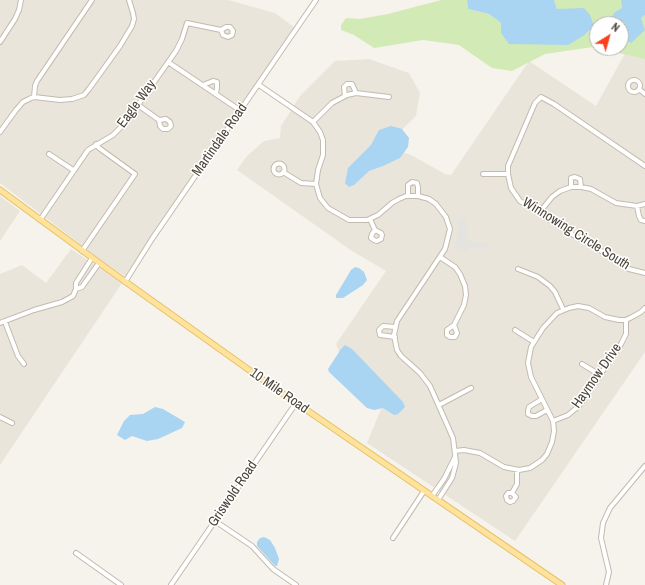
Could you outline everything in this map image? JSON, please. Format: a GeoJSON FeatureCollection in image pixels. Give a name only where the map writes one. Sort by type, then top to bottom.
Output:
{"type":"FeatureCollection","features":[{"type":"Feature","properties":{"kind":"main road","name":"10 Mile Road"},"geometry":{"type":"LineString","coordinates":[[0,190],[125,282],[296,403],[562,585]]}},
{"type":"Feature","properties":{"kind":"street"},"geometry":{"type":"LineString","coordinates":[[0,42],[15,19],[21,0]]}},
{"type":"Feature","properties":{"kind":"street"},"geometry":{"type":"LineString","coordinates":[[34,97],[35,86],[40,76],[92,0]]}},
{"type":"Feature","properties":{"kind":"street"},"geometry":{"type":"LineString","coordinates":[[0,132],[23,102],[34,97],[60,100],[72,99],[84,95],[120,46],[132,26],[134,19],[129,0]]}},
{"type":"Feature","properties":{"kind":"street","name":"Martindale Road"},"geometry":{"type":"LineString","coordinates":[[125,282],[152,239],[316,0]]}},
{"type":"Feature","properties":{"kind":"street","name":"Eagle Way"},"geometry":{"type":"LineString","coordinates":[[40,220],[88,150],[119,130],[138,105],[182,39],[187,23],[221,30]]}},
{"type":"Feature","properties":{"kind":"street"},"geometry":{"type":"LineString","coordinates":[[168,62],[241,111]]}},
{"type":"Feature","properties":{"kind":"street"},"geometry":{"type":"LineString","coordinates":[[203,85],[213,81],[217,82],[216,94]]}},
{"type":"Feature","properties":{"kind":"street"},"geometry":{"type":"LineString","coordinates":[[345,96],[344,87],[348,84],[352,84],[356,93]]}},
{"type":"Feature","properties":{"kind":"street"},"geometry":{"type":"LineString","coordinates":[[259,85],[313,122],[320,132],[324,147],[316,184],[320,198],[328,208],[349,220],[354,221],[370,219],[382,212],[392,203],[408,196],[418,196],[429,199],[436,204],[443,212],[448,222],[449,235],[445,249],[401,315],[395,327],[397,350],[400,356],[425,380],[439,406],[454,442],[455,467],[452,478],[438,500]]}},
{"type":"Feature","properties":{"kind":"street"},"geometry":{"type":"LineString","coordinates":[[639,89],[645,94]]}},
{"type":"Feature","properties":{"kind":"street"},"geometry":{"type":"LineString","coordinates":[[313,122],[332,103],[345,96],[356,93],[388,97]]}},
{"type":"Feature","properties":{"kind":"street","name":"Winnowing Circle South"},"geometry":{"type":"LineString","coordinates":[[645,166],[554,104],[541,97],[535,103],[508,166],[510,184],[520,200],[629,269],[645,273]]}},
{"type":"Feature","properties":{"kind":"street"},"geometry":{"type":"LineString","coordinates":[[138,105],[159,120]]}},
{"type":"Feature","properties":{"kind":"street"},"geometry":{"type":"LineString","coordinates":[[82,251],[135,174],[99,148],[96,144]]}},
{"type":"Feature","properties":{"kind":"street"},"geometry":{"type":"LineString","coordinates":[[49,154],[74,170]]}},
{"type":"Feature","properties":{"kind":"street"},"geometry":{"type":"LineString","coordinates":[[283,172],[301,183],[316,184]]}},
{"type":"Feature","properties":{"kind":"street"},"geometry":{"type":"LineString","coordinates":[[483,174],[508,174]]}},
{"type":"Feature","properties":{"kind":"street"},"geometry":{"type":"LineString","coordinates":[[571,187],[571,178],[575,176],[580,179],[581,187]]}},
{"type":"Feature","properties":{"kind":"street"},"geometry":{"type":"LineString","coordinates":[[408,196],[408,185],[412,182],[417,183],[418,196]]}},
{"type":"Feature","properties":{"kind":"street"},"geometry":{"type":"LineString","coordinates":[[539,213],[552,197],[560,191],[571,187],[591,189],[616,203],[637,206],[645,204]]}},
{"type":"Feature","properties":{"kind":"street"},"geometry":{"type":"LineString","coordinates":[[637,206],[641,220],[645,221]]}},
{"type":"Feature","properties":{"kind":"street"},"geometry":{"type":"LineString","coordinates":[[370,219],[375,230]]}},
{"type":"Feature","properties":{"kind":"street"},"geometry":{"type":"LineString","coordinates":[[440,257],[455,267],[465,286],[466,295],[464,306],[454,324]]}},
{"type":"Feature","properties":{"kind":"street"},"geometry":{"type":"LineString","coordinates":[[24,364],[18,356],[2,322],[33,308],[73,296],[76,289],[76,283],[92,258]]}},
{"type":"Feature","properties":{"kind":"street"},"geometry":{"type":"LineString","coordinates":[[76,289],[82,287],[99,263]]}},
{"type":"Feature","properties":{"kind":"street"},"geometry":{"type":"LineString","coordinates":[[518,269],[538,277],[550,286],[563,309]]}},
{"type":"Feature","properties":{"kind":"street"},"geometry":{"type":"LineString","coordinates":[[455,451],[464,450],[480,452],[504,467],[517,470],[530,468],[542,460],[547,454],[552,442],[554,431],[553,421],[531,377],[528,363],[531,347],[534,342],[550,319],[563,309],[578,306],[589,308],[605,317],[626,320],[637,315],[645,308]]}},
{"type":"Feature","properties":{"kind":"street","name":"Haymow Drive"},"geometry":{"type":"LineString","coordinates":[[553,421],[568,415],[579,406],[621,344],[626,334],[626,320]]}},
{"type":"Feature","properties":{"kind":"street"},"geometry":{"type":"LineString","coordinates":[[395,327],[383,326],[379,330],[380,335],[395,337]]}},
{"type":"Feature","properties":{"kind":"street"},"geometry":{"type":"LineString","coordinates":[[515,330],[534,342]]}},
{"type":"Feature","properties":{"kind":"street"},"geometry":{"type":"LineString","coordinates":[[582,364],[600,376]]}},
{"type":"Feature","properties":{"kind":"street"},"geometry":{"type":"LineString","coordinates":[[439,406],[471,388]]}},
{"type":"Feature","properties":{"kind":"street"},"geometry":{"type":"LineString","coordinates":[[542,399],[529,407],[528,414],[536,416],[547,410]]}},
{"type":"Feature","properties":{"kind":"street","name":"Griswold Road"},"geometry":{"type":"LineString","coordinates":[[171,585],[296,403]]}},
{"type":"Feature","properties":{"kind":"street"},"geometry":{"type":"LineString","coordinates":[[0,417],[12,423]]}},
{"type":"Feature","properties":{"kind":"street"},"geometry":{"type":"LineString","coordinates":[[432,496],[447,473],[455,456]]}},
{"type":"Feature","properties":{"kind":"street"},"geometry":{"type":"LineString","coordinates":[[606,585],[609,572],[601,538],[603,523],[610,508],[645,466]]}},
{"type":"Feature","properties":{"kind":"street"},"geometry":{"type":"LineString","coordinates":[[512,493],[517,484],[517,470]]}},
{"type":"Feature","properties":{"kind":"street"},"geometry":{"type":"LineString","coordinates":[[393,538],[424,491]]}},
{"type":"Feature","properties":{"kind":"street"},"geometry":{"type":"LineString","coordinates":[[215,521],[252,546],[273,569],[296,585]]}},
{"type":"Feature","properties":{"kind":"street"},"geometry":{"type":"LineString","coordinates":[[76,553],[120,585]]}},
{"type":"Feature","properties":{"kind":"shaded area"},"geometry":{"type":"Polygon","coordinates":[[[0,0],[228,0],[275,13],[294,27],[125,276],[105,263],[0,183],[0,0]]]}},
{"type":"Feature","properties":{"kind":"shaded area"},"geometry":{"type":"Polygon","coordinates":[[[645,44],[645,352],[515,541],[367,443],[386,397],[339,352],[336,344],[386,271],[352,251],[237,170],[247,156],[264,141],[280,138],[281,126],[300,96],[335,61],[369,59],[409,73],[420,93],[416,116],[385,146],[411,155],[445,174],[451,175],[529,61],[596,106],[624,56],[629,56],[629,48],[645,44]]]}},
{"type":"Feature","properties":{"kind":"shaded area"},"geometry":{"type":"Polygon","coordinates":[[[0,196],[20,211],[0,241],[0,196]]]}},
{"type":"Feature","properties":{"kind":"shaded area"},"geometry":{"type":"Polygon","coordinates":[[[465,216],[468,230],[467,241],[488,243],[489,249],[468,248],[467,251],[455,248],[458,230],[456,219],[465,216]]]}},
{"type":"Feature","properties":{"kind":"shaded area"},"geometry":{"type":"Polygon","coordinates":[[[71,249],[122,283],[0,465],[0,274],[22,265],[46,283],[71,249]]]}},
{"type":"Feature","properties":{"kind":"green space"},"geometry":{"type":"Polygon","coordinates":[[[441,0],[467,0],[468,9],[489,14],[501,23],[501,33],[557,9],[554,0],[621,0],[622,8],[615,16],[589,16],[589,48],[545,54],[512,71],[492,68],[459,45],[423,40],[374,48],[354,35],[341,30],[341,25],[346,18],[360,19],[388,14],[441,0]]]}},
{"type":"Feature","properties":{"kind":"green space"},"geometry":{"type":"Polygon","coordinates":[[[645,15],[645,59],[629,55],[629,42],[631,43],[641,18],[645,15]]]}},
{"type":"Feature","properties":{"kind":"water"},"geometry":{"type":"Polygon","coordinates":[[[467,0],[554,0],[557,9],[584,8],[590,16],[589,16],[589,31],[568,45],[509,44],[501,33],[501,23],[489,14],[468,9],[467,0]]]}},
{"type":"Feature","properties":{"kind":"water"},"geometry":{"type":"Polygon","coordinates":[[[621,0],[645,0],[645,15],[641,18],[645,30],[631,43],[629,42],[629,16],[613,16],[614,13],[622,8],[621,0]]]}},
{"type":"Feature","properties":{"kind":"water"},"geometry":{"type":"Polygon","coordinates":[[[391,126],[402,129],[409,138],[408,147],[400,158],[369,171],[354,185],[349,187],[345,183],[348,168],[371,145],[379,130],[391,126]]]}},
{"type":"Feature","properties":{"kind":"water"},"geometry":{"type":"Polygon","coordinates":[[[355,267],[364,272],[367,280],[363,285],[343,298],[336,298],[336,295],[351,270],[355,267]]]}},
{"type":"Feature","properties":{"kind":"water"},"geometry":{"type":"Polygon","coordinates":[[[345,345],[352,349],[403,402],[405,407],[398,414],[394,415],[383,408],[374,410],[367,408],[329,372],[328,369],[345,345]]]}},
{"type":"Feature","properties":{"kind":"water"},"geometry":{"type":"Polygon","coordinates":[[[155,407],[163,409],[185,422],[182,428],[158,439],[147,441],[132,436],[125,440],[117,435],[124,421],[130,415],[143,414],[155,407]]]}},
{"type":"Feature","properties":{"kind":"water"},"geometry":{"type":"Polygon","coordinates":[[[264,537],[270,540],[275,548],[279,559],[277,566],[275,566],[257,546],[257,542],[260,538],[264,537]]]}}]}
